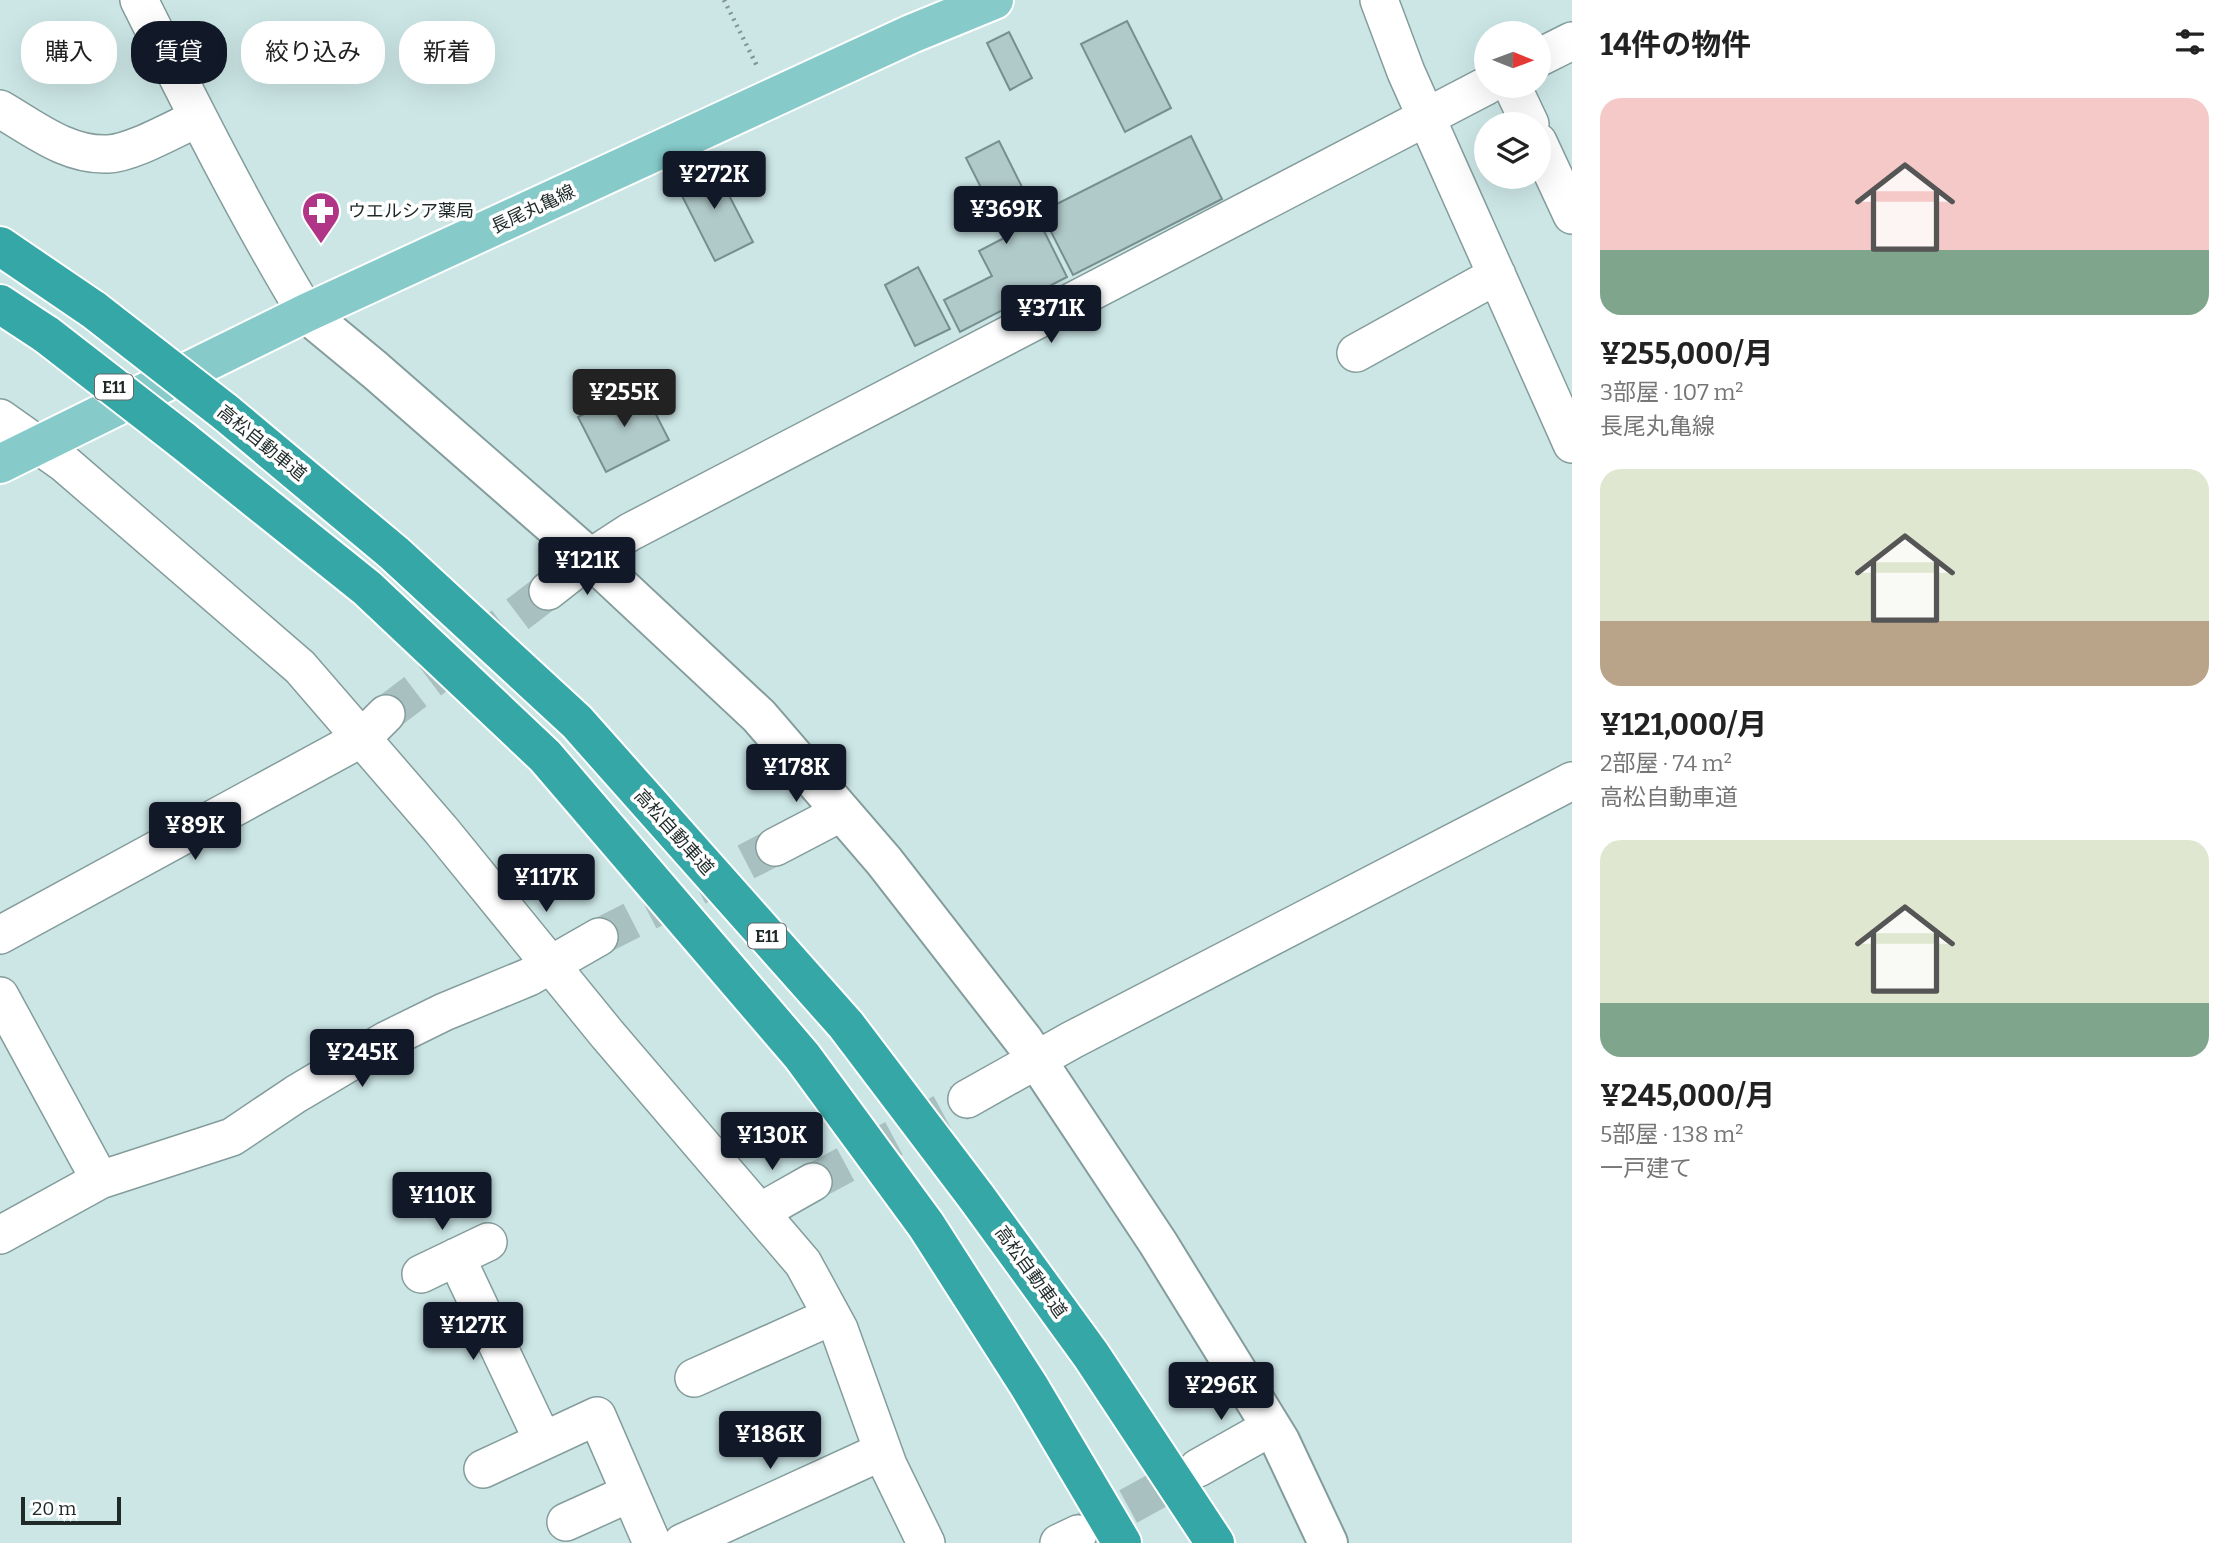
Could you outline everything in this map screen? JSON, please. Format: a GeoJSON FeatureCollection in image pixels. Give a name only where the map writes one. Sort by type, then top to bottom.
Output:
{"type":"FeatureCollection","features":[{"type":"Feature","properties":{"kind":"highway","name":"高松自動車道"},"geometry":{"type":"LineString","coordinates":[[0,246],[94,310],[225,412],[394,553],[577,722],[846,1025],[978,1198],[1091,1355],[1215,1543]]}},
{"type":"Feature","properties":{"kind":"highway","name":"E11"},"geometry":{"type":"LineString","coordinates":[[0,304],[47,335],[368,588],[545,756],[802,1056],[926,1225],[1029,1386],[1122,1543]]}},
{"type":"Feature","properties":{"kind":"main road","name":"長尾丸亀線"},"geometry":{"type":"LineString","coordinates":[[0,464],[306,313],[911,34],[994,0]]}},
{"type":"Feature","properties":{"kind":"street"},"geometry":{"type":"LineString","coordinates":[[139,0],[198,118],[306,313],[590,558],[759,716],[884,861],[1037,1059],[1158,1243],[1271,1427],[1328,1543]]}},
{"type":"Feature","properties":{"kind":"street"},"geometry":{"type":"LineString","coordinates":[[1379,0],[1406,72],[1572,444]]}},
{"type":"Feature","properties":{"kind":"street"},"geometry":{"type":"LineString","coordinates":[[1551,52],[1572,41]]}},
{"type":"Feature","properties":{"kind":"street"},"geometry":{"type":"LineString","coordinates":[[548,591],[590,558],[642,525],[1474,92]]}},
{"type":"Feature","properties":{"kind":"street"},"geometry":{"type":"LineString","coordinates":[[0,108],[57,143],[82,152],[110,155],[141,145],[198,118]]}},
{"type":"Feature","properties":{"kind":"street"},"geometry":{"type":"LineString","coordinates":[[1551,170],[1572,215]]}},
{"type":"Feature","properties":{"kind":"street"},"geometry":{"type":"LineString","coordinates":[[1356,354],[1497,275]]}},
{"type":"Feature","properties":{"kind":"street"},"geometry":{"type":"LineString","coordinates":[[0,418],[65,464],[300,667],[374,726],[441,830],[551,965],[803,1263],[839,1329],[883,1451],[926,1543]]}},
{"type":"Feature","properties":{"kind":"street"},"geometry":{"type":"LineString","coordinates":[[0,935],[374,726]]}},
{"type":"Feature","properties":{"kind":"street"},"geometry":{"type":"LineString","coordinates":[[967,1099],[1037,1059],[1572,781]]}},
{"type":"Feature","properties":{"kind":"street"},"geometry":{"type":"LineString","coordinates":[[775,847],[842,812]]}},
{"type":"Feature","properties":{"kind":"street"},"geometry":{"type":"LineString","coordinates":[[0,1235],[100,1180],[232,1137],[296,1094],[387,1040],[444,1012],[529,977],[599,937]]}},
{"type":"Feature","properties":{"kind":"street"},"geometry":{"type":"LineString","coordinates":[[0,996],[100,1180]]}},
{"type":"Feature","properties":{"kind":"street"},"geometry":{"type":"LineString","coordinates":[[760,1212],[813,1182]]}},
{"type":"Feature","properties":{"kind":"street"},"geometry":{"type":"LineString","coordinates":[[421,1274],[472,1250],[543,1441]]}},
{"type":"Feature","properties":{"kind":"street"},"geometry":{"type":"LineString","coordinates":[[694,1378],[832,1317]]}},
{"type":"Feature","properties":{"kind":"street"},"geometry":{"type":"LineString","coordinates":[[484,1469],[597,1416],[652,1543]]}},
{"type":"Feature","properties":{"kind":"street"},"geometry":{"type":"LineString","coordinates":[[1198,1468],[1271,1427]]}},
{"type":"Feature","properties":{"kind":"street"},"geometry":{"type":"LineString","coordinates":[[682,1543],[883,1451]]}},
{"type":"Feature","properties":{"kind":"street"},"geometry":{"type":"LineString","coordinates":[[566,1522],[630,1493]]}},
{"type":"Feature","properties":{"kind":"path"},"geometry":{"type":"LineString","coordinates":[[724,0],[774,98]]}},
{"type":"Feature","properties":{"kind":"building"},"geometry":{"type":"Polygon","coordinates":[[[1127,21],[1171,108],[1125,132],[1081,44],[1127,21]]]}},
{"type":"Feature","properties":{"kind":"building"},"geometry":{"type":"Polygon","coordinates":[[[1009,32],[1032,78],[1010,90],[987,43],[1009,32]]]}},
{"type":"Feature","properties":{"kind":"building"},"geometry":{"type":"Polygon","coordinates":[[[1191,136],[1222,199],[1073,275],[1041,212],[1191,136]]]}},
{"type":"Feature","properties":{"kind":"building"},"geometry":{"type":"Polygon","coordinates":[[[999,141],[1067,277],[960,332],[944,300],[992,276],[979,251],[1006,237],[966,158],[999,141]]]}},
{"type":"Feature","properties":{"kind":"building"},"geometry":{"type":"Polygon","coordinates":[[[712,162],[753,242],[715,261],[674,180],[712,162]]]}},
{"type":"Feature","properties":{"kind":"building"},"geometry":{"type":"Polygon","coordinates":[[[918,267],[950,329],[915,346],[885,285],[918,267]]]}},
{"type":"Feature","properties":{"kind":"building"},"geometry":{"type":"Polygon","coordinates":[[[641,385],[669,440],[606,472],[578,417],[641,385]]]}},
{"type":"Feature","properties":{"kind":"tunnel"},"geometry":{"type":"LineString","coordinates":[[386,714],[548,591]]}},
{"type":"Feature","properties":{"kind":"tunnel"},"geometry":{"type":"LineString","coordinates":[[599,937],[775,847]]}},
{"type":"Feature","properties":{"kind":"tunnel"},"geometry":{"type":"LineString","coordinates":[[813,1182],[967,1099]]}},
{"type":"Feature","properties":{"kind":"tunnel"},"geometry":{"type":"LineString","coordinates":[[1080,1533],[1198,1468]]}},
{"type":"Feature","properties":{"kind":"place","name":"ウエルシア薬局"},"geometry":{"type":"Point","coordinates":[321,245]}}]}
